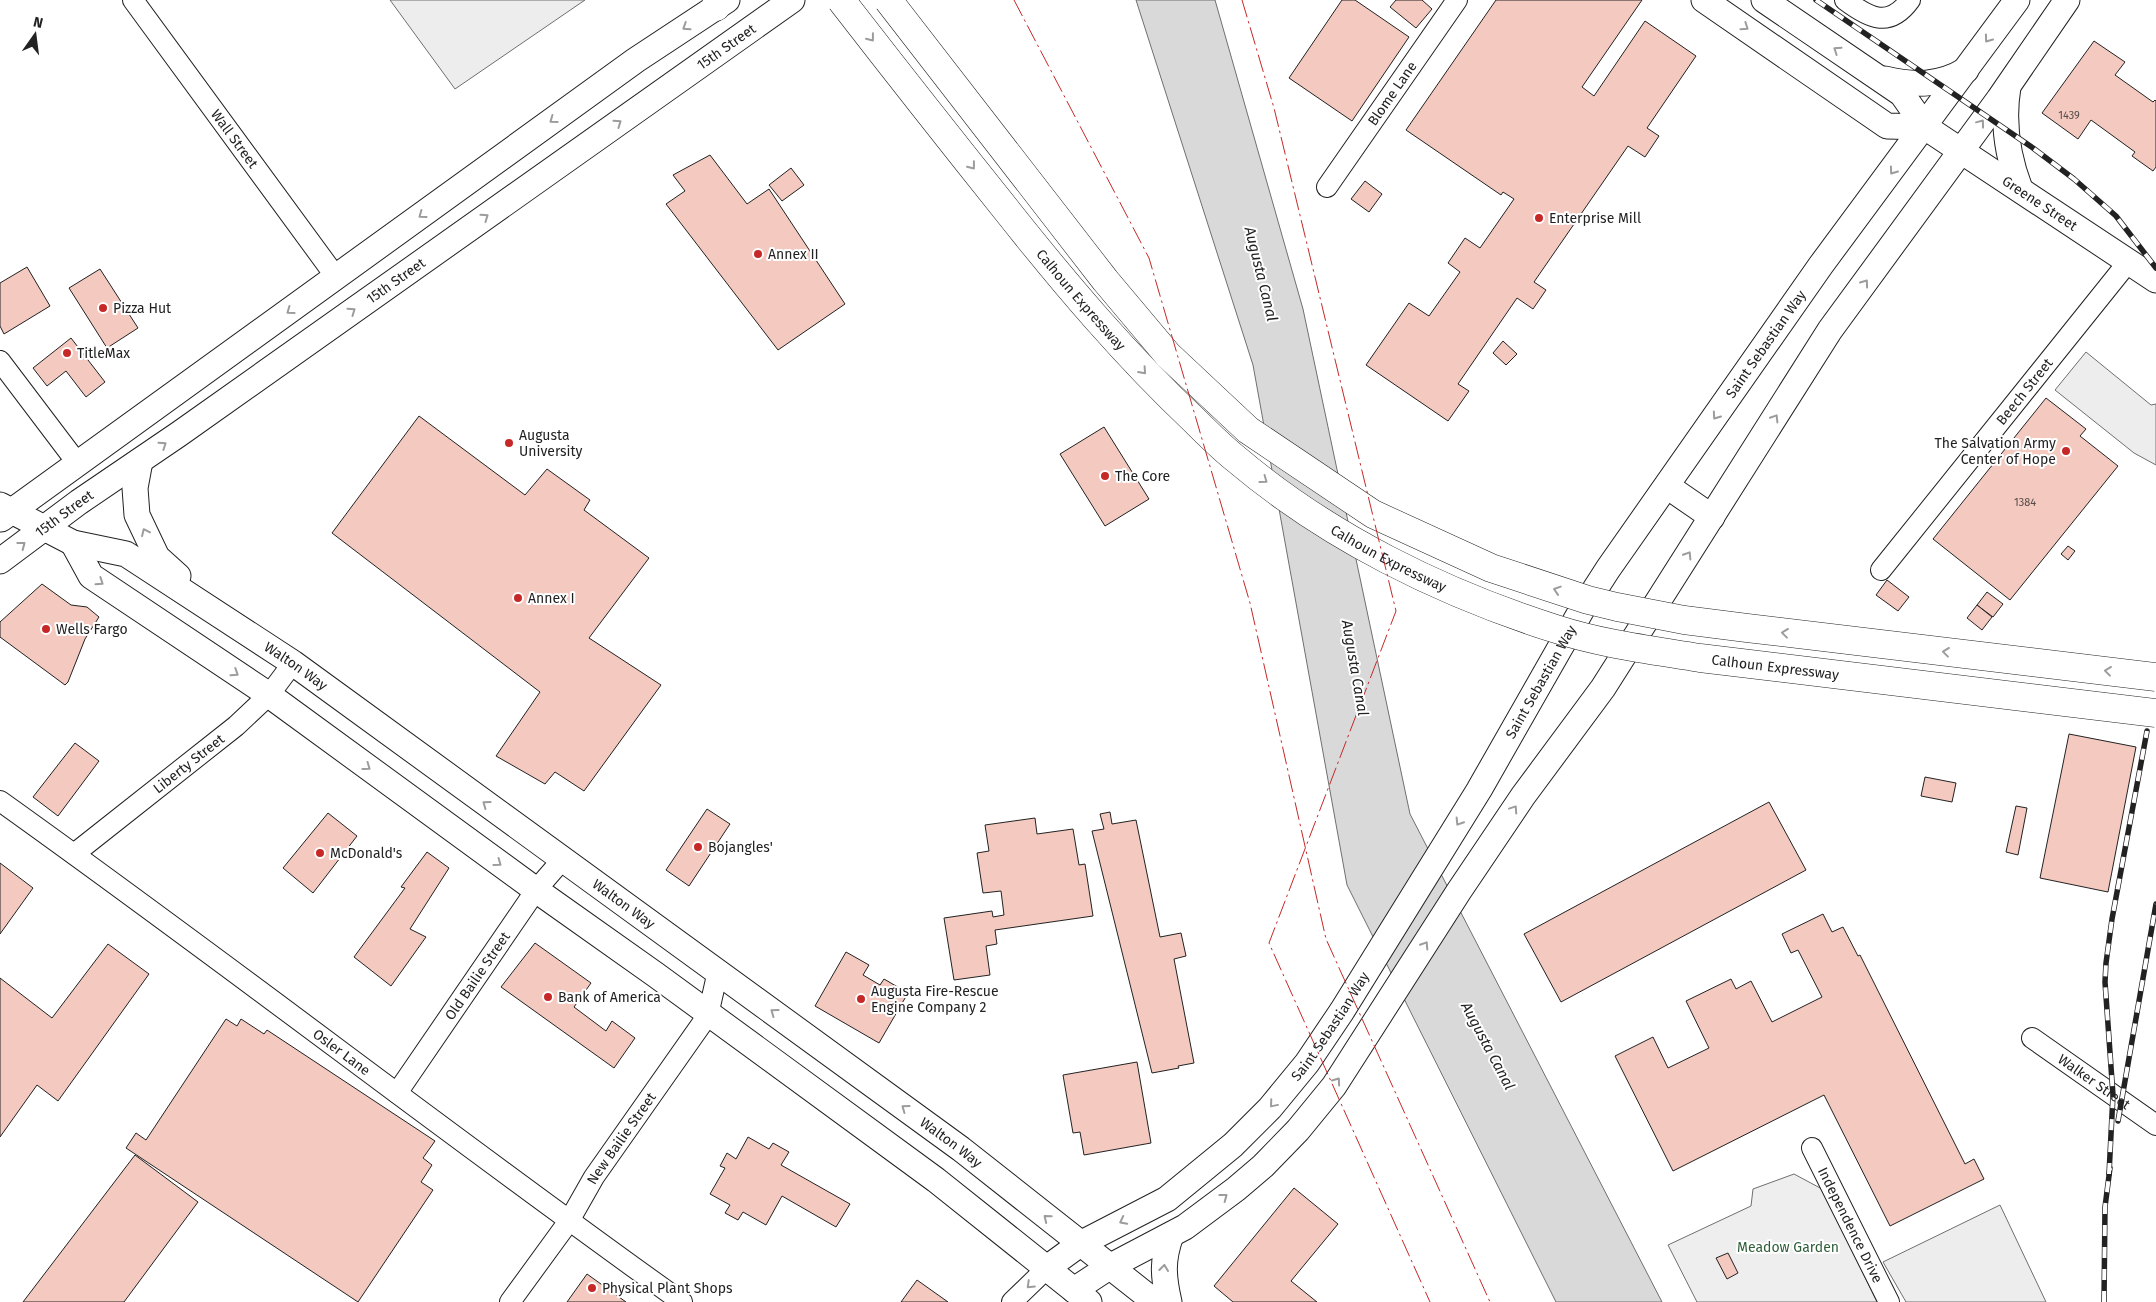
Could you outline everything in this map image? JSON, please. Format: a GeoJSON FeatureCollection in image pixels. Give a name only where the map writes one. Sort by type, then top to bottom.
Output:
{"type":"FeatureCollection","features":[{"type":"Feature","properties":{"kind":"highway","name":"Calhoun Expressway"},"geometry":{"type":"LineString","coordinates":[[841,0],[1069,288],[1150,379],[1236,459],[1311,515],[1362,546],[1419,575],[1469,597],[1558,630],[1637,648],[1700,658],[2156,713]]}},
{"type":"Feature","properties":{"kind":"highway"},"geometry":{"type":"LineString","coordinates":[[888,0],[1105,280],[1168,355],[1248,430],[1373,514],[1492,568],[1572,595],[1618,607],[1684,620],[2156,677]]}},
{"type":"Feature","properties":{"kind":"main road","name":"15th Street"},"geometry":{"type":"LineString","coordinates":[[0,560],[792,0]]}},
{"type":"Feature","properties":{"kind":"main road"},"geometry":{"type":"LineString","coordinates":[[1704,0],[1887,126],[1925,127]]}},
{"type":"Feature","properties":{"kind":"main road","name":"Greene Street"},"geometry":{"type":"LineString","coordinates":[[1764,0],[1902,94],[1925,127],[2156,280]]}},
{"type":"Feature","properties":{"kind":"main road","name":"Saint Sebastian Way"},"geometry":{"type":"LineString","coordinates":[[1047,1268],[1080,1244],[1166,1199],[1245,1132],[1270,1108],[1307,1062],[1342,1011],[1479,790],[1581,611],[1608,570],[1821,265],[1925,127],[2017,0]]}},
{"type":"Feature","properties":{"kind":"main road"},"geometry":{"type":"LineString","coordinates":[[73,543],[91,576],[269,696],[936,1180],[1047,1268],[1075,1298],[1110,1267],[1178,1231],[1263,1166],[1298,1130],[1334,1086],[1480,859],[1523,796],[1603,688],[1830,330],[2009,84],[2066,0]]}},
{"type":"Feature","properties":{"kind":"main road"},"geometry":{"type":"LineString","coordinates":[[4,512],[78,464],[636,60],[720,2]]}},
{"type":"Feature","properties":{"kind":"main road"},"geometry":{"type":"LineString","coordinates":[[1872,73],[1881,78],[1919,85],[1952,78],[1966,70]]}},
{"type":"Feature","properties":{"kind":"main road"},"geometry":{"type":"LineString","coordinates":[[2009,84],[2005,114],[2006,145],[2020,189]]}},
{"type":"Feature","properties":{"kind":"main road"},"geometry":{"type":"LineString","coordinates":[[140,460],[135,488],[136,515],[157,557],[224,618]]}},
{"type":"Feature","properties":{"kind":"main road"},"geometry":{"type":"LineString","coordinates":[[1667,486],[1712,517]]}},
{"type":"Feature","properties":{"kind":"main road","name":"Walton Way"},"geometry":{"type":"LineString","coordinates":[[4,512],[44,528],[73,543],[126,554],[293,663],[961,1149],[1155,1302]]}},
{"type":"Feature","properties":{"kind":"main road"},"geometry":{"type":"LineString","coordinates":[[801,1081],[825,1049]]}},
{"type":"Feature","properties":{"kind":"main road"},"geometry":{"type":"LineString","coordinates":[[1169,1302],[1163,1277],[1167,1247],[1178,1231]]}},
{"type":"Feature","properties":{"kind":"street","name":"Wall Street"},"geometry":{"type":"LineString","coordinates":[[133,0],[336,277]]}},
{"type":"Feature","properties":{"kind":"street","name":"Blome Lane"},"geometry":{"type":"LineString","coordinates":[[1327,186],[1458,0]]}},
{"type":"Feature","properties":{"kind":"street"},"geometry":{"type":"LineString","coordinates":[[1845,0],[1872,17],[1885,19],[1897,14],[1910,0]]}},
{"type":"Feature","properties":{"kind":"street","name":"Beech Street"},"geometry":{"type":"LineString","coordinates":[[1881,570],[2129,261]]}},
{"type":"Feature","properties":{"kind":"street"},"geometry":{"type":"LineString","coordinates":[[0,361],[78,464]]}},
{"type":"Feature","properties":{"kind":"street","name":"Liberty Street"},"geometry":{"type":"LineString","coordinates":[[74,854],[236,726],[269,696],[293,663]]}},
{"type":"Feature","properties":{"kind":"street","name":"Osler Lane"},"geometry":{"type":"LineString","coordinates":[[0,801],[569,1221],[682,1302]]}},
{"type":"Feature","properties":{"kind":"street","name":"Old Bailie Street"},"geometry":{"type":"LineString","coordinates":[[397,1093],[536,890],[562,860]]}},
{"type":"Feature","properties":{"kind":"street","name":"New Bailie Street"},"geometry":{"type":"LineString","coordinates":[[510,1302],[569,1221],[594,1177],[708,1015],[718,971]]}},
{"type":"Feature","properties":{"kind":"street","name":"Walker Street"},"geometry":{"type":"LineString","coordinates":[[2032,1038],[2156,1125]]}},
{"type":"Feature","properties":{"kind":"street","name":"Independence Drive"},"geometry":{"type":"LineString","coordinates":[[1812,1148],[1890,1302]]}},
{"type":"Feature","properties":{"kind":"street","name":"Saint Sebastian Way"},"geometry":{"type":"LineString","coordinates":[[1012,1302],[1047,1268]]}},
{"type":"Feature","properties":{"kind":"green space","name":"Meadow Garden"},"geometry":{"type":"Polygon","coordinates":[[[1794,1174],[1822,1189],[1877,1302],[1697,1302],[1668,1245],[1751,1206],[1753,1189],[1794,1174]]]}},
{"type":"Feature","properties":{"kind":"shaded area"},"geometry":{"type":"Polygon","coordinates":[[[390,0],[585,0],[455,89],[390,0]]]}},
{"type":"Feature","properties":{"kind":"shaded area"},"geometry":{"type":"Polygon","coordinates":[[[2086,352],[2151,405],[2156,404],[2156,465],[2134,453],[2055,390],[2086,352]]]}},
{"type":"Feature","properties":{"kind":"shaded area"},"geometry":{"type":"Polygon","coordinates":[[[2000,1205],[2046,1302],[1906,1302],[1883,1262],[2000,1205]]]}},
{"type":"Feature","properties":{"kind":"water","name":"Augusta Canal"},"geometry":{"type":"Polygon","coordinates":[[[1136,0],[1215,0],[1303,309],[1410,814],[1662,1302],[1556,1302],[1347,885],[1253,365],[1136,0]]]}},
{"type":"Feature","properties":{"kind":"building"},"geometry":{"type":"Polygon","coordinates":[[[1342,0],[1355,0],[1409,37],[1352,121],[1289,78],[1342,0]]]}},
{"type":"Feature","properties":{"kind":"building"},"geometry":{"type":"Polygon","coordinates":[[[1396,0],[1422,0],[1432,9],[1416,28],[1390,7],[1396,0]]]}},
{"type":"Feature","properties":{"kind":"building","name":"Enterprise Mill"},"geometry":{"type":"Polygon","coordinates":[[[1496,0],[1642,0],[1582,87],[1594,96],[1645,21],[1696,56],[1647,128],[1659,136],[1645,157],[1628,146],[1534,282],[1546,290],[1533,309],[1517,298],[1458,384],[1469,391],[1448,421],[1366,365],[1409,303],[1429,316],[1460,272],[1448,263],[1465,238],[1480,248],[1514,199],[1503,192],[1501,195],[1406,130],[1496,0]]]}},
{"type":"Feature","properties":{"kind":"building"},"geometry":{"type":"Polygon","coordinates":[[[2094,41],[2125,62],[2115,75],[2153,102],[2156,101],[2156,167],[2153,171],[2132,156],[2135,152],[2091,120],[2078,139],[2042,113],[2094,41]]]}},
{"type":"Feature","properties":{"kind":"building","name":"Annex II"},"geometry":{"type":"Polygon","coordinates":[[[710,155],[747,204],[769,189],[845,304],[778,350],[666,204],[685,191],[673,175],[710,155]]]}},
{"type":"Feature","properties":{"kind":"building"},"geometry":{"type":"Polygon","coordinates":[[[791,168],[804,185],[782,201],[769,185],[791,168]]]}},
{"type":"Feature","properties":{"kind":"building"},"geometry":{"type":"Polygon","coordinates":[[[1365,181],[1382,194],[1369,212],[1351,199],[1365,181]]]}},
{"type":"Feature","properties":{"kind":"building"},"geometry":{"type":"Polygon","coordinates":[[[27,267],[50,306],[4,334],[0,326],[0,283],[27,267]]]}},
{"type":"Feature","properties":{"kind":"building","name":"Pizza Hut"},"geometry":{"type":"Polygon","coordinates":[[[100,269],[138,328],[107,348],[69,288],[100,269]]]}},
{"type":"Feature","properties":{"kind":"building","name":"TitleMax"},"geometry":{"type":"Polygon","coordinates":[[[71,338],[105,382],[86,397],[66,371],[47,386],[33,368],[71,338]]]}},
{"type":"Feature","properties":{"kind":"building"},"geometry":{"type":"Polygon","coordinates":[[[1503,341],[1517,354],[1506,365],[1493,353],[1503,341]]]}},
{"type":"Feature","properties":{"kind":"building"},"geometry":{"type":"Polygon","coordinates":[[[2046,398],[2086,429],[2080,436],[2118,466],[2010,600],[1933,539],[2046,398]]]}},
{"type":"Feature","properties":{"kind":"building","name":"Annex I"},"geometry":{"type":"Polygon","coordinates":[[[419,416],[525,495],[547,469],[590,500],[584,510],[649,558],[589,638],[661,685],[584,791],[555,772],[545,784],[496,756],[540,692],[332,533],[419,416]]]}},
{"type":"Feature","properties":{"kind":"building","name":"The Core"},"geometry":{"type":"Polygon","coordinates":[[[1104,427],[1149,499],[1105,526],[1060,454],[1104,427]]]}},
{"type":"Feature","properties":{"kind":"building"},"geometry":{"type":"Polygon","coordinates":[[[2068,546],[2075,551],[2068,560],[2061,554],[2068,546]]]}},
{"type":"Feature","properties":{"kind":"building"},"geometry":{"type":"Polygon","coordinates":[[[1887,580],[1909,597],[1898,611],[1876,595],[1887,580]]]}},
{"type":"Feature","properties":{"kind":"building","name":"Wells Fargo"},"geometry":{"type":"Polygon","coordinates":[[[42,584],[71,605],[87,607],[99,617],[85,639],[68,682],[65,685],[0,637],[0,622],[42,584]]]}},
{"type":"Feature","properties":{"kind":"building"},"geometry":{"type":"Polygon","coordinates":[[[1987,592],[2003,604],[1993,617],[1977,605],[1987,592]]]}},
{"type":"Feature","properties":{"kind":"building"},"geometry":{"type":"Polygon","coordinates":[[[1977,605],[1992,617],[1982,630],[1967,618],[1977,605]]]}},
{"type":"Feature","properties":{"kind":"building"},"geometry":{"type":"Polygon","coordinates":[[[2069,734],[2136,747],[2108,892],[2040,878],[2069,734]]]}},
{"type":"Feature","properties":{"kind":"building"},"geometry":{"type":"Polygon","coordinates":[[[75,743],[99,761],[58,816],[33,797],[75,743]]]}},
{"type":"Feature","properties":{"kind":"building"},"geometry":{"type":"Polygon","coordinates":[[[1925,777],[1956,783],[1952,802],[1921,796],[1925,777]]]}},
{"type":"Feature","properties":{"kind":"building"},"geometry":{"type":"Polygon","coordinates":[[[1769,802],[1806,870],[1561,1002],[1524,934],[1769,802]]]}},
{"type":"Feature","properties":{"kind":"building"},"geometry":{"type":"Polygon","coordinates":[[[2016,806],[2027,808],[2018,855],[2006,852],[2016,806]]]}},
{"type":"Feature","properties":{"kind":"building","name":"Bojangles'"},"geometry":{"type":"Polygon","coordinates":[[[707,809],[730,824],[689,886],[666,870],[707,809]]]}},
{"type":"Feature","properties":{"kind":"building"},"geometry":{"type":"Polygon","coordinates":[[[1110,812],[1112,824],[1136,820],[1160,937],[1181,933],[1186,956],[1174,959],[1194,1063],[1178,1066],[1179,1068],[1152,1073],[1092,831],[1104,829],[1100,814],[1110,812]]]}},
{"type":"Feature","properties":{"kind":"building","name":"McDonald's"},"geometry":{"type":"Polygon","coordinates":[[[328,813],[357,836],[313,893],[283,868],[328,813]]]}},
{"type":"Feature","properties":{"kind":"building"},"geometry":{"type":"Polygon","coordinates":[[[1035,818],[1037,834],[1073,829],[1079,865],[1085,864],[1093,916],[995,930],[997,944],[986,946],[990,975],[954,980],[944,918],[992,911],[993,917],[1004,915],[1001,891],[983,893],[977,853],[989,851],[985,825],[1035,818]]]}},
{"type":"Feature","properties":{"kind":"building"},"geometry":{"type":"Polygon","coordinates":[[[427,852],[449,868],[410,929],[426,937],[391,986],[354,957],[405,888],[401,887],[427,852]]]}},
{"type":"Feature","properties":{"kind":"building"},"geometry":{"type":"Polygon","coordinates":[[[0,863],[33,888],[0,934],[0,863]]]}},
{"type":"Feature","properties":{"kind":"building"},"geometry":{"type":"Polygon","coordinates":[[[1823,914],[1832,932],[1843,927],[1858,956],[1860,955],[1965,1164],[1974,1159],[1984,1179],[1890,1226],[1824,1095],[1673,1171],[1615,1056],[1653,1037],[1668,1068],[1709,1048],[1686,1001],[1731,979],[1736,989],[1751,981],[1772,1022],[1822,997],[1798,950],[1791,953],[1782,934],[1823,914]]]}},
{"type":"Feature","properties":{"kind":"building","name":"Bank of America"},"geometry":{"type":"Polygon","coordinates":[[[535,943],[591,983],[574,1007],[606,1031],[612,1021],[635,1038],[614,1068],[501,987],[535,943]]]}},
{"type":"Feature","properties":{"kind":"building"},"geometry":{"type":"Polygon","coordinates":[[[108,944],[149,974],[58,1101],[37,1085],[0,1137],[0,978],[52,1018],[108,944]]]}},
{"type":"Feature","properties":{"kind":"building","name":"Augusta Fire-Rescue Engine Company 2"},"geometry":{"type":"Polygon","coordinates":[[[846,952],[869,965],[863,975],[880,985],[884,979],[908,993],[879,1043],[815,1006],[846,952]]]}},
{"type":"Feature","properties":{"kind":"building"},"geometry":{"type":"Polygon","coordinates":[[[226,1019],[237,1026],[241,1019],[264,1034],[267,1030],[435,1141],[423,1158],[432,1165],[421,1182],[433,1190],[358,1302],[126,1148],[136,1133],[146,1140],[226,1019]]]}},
{"type":"Feature","properties":{"kind":"building"},"geometry":{"type":"Polygon","coordinates":[[[1137,1062],[1151,1143],[1084,1155],[1080,1132],[1073,1133],[1063,1075],[1137,1062]]]}},
{"type":"Feature","properties":{"kind":"building"},"geometry":{"type":"Polygon","coordinates":[[[748,1137],[769,1149],[773,1143],[789,1152],[781,1165],[850,1204],[836,1227],[782,1196],[766,1225],[743,1212],[738,1220],[725,1213],[730,1205],[710,1194],[725,1168],[720,1166],[727,1153],[736,1159],[748,1137]]]}},
{"type":"Feature","properties":{"kind":"building"},"geometry":{"type":"Polygon","coordinates":[[[135,1155],[198,1202],[124,1302],[23,1302],[135,1155]]]}},
{"type":"Feature","properties":{"kind":"building"},"geometry":{"type":"Polygon","coordinates":[[[1294,1188],[1338,1224],[1291,1281],[1317,1302],[1233,1302],[1214,1286],[1294,1188]]]}},
{"type":"Feature","properties":{"kind":"building"},"geometry":{"type":"Polygon","coordinates":[[[1728,1253],[1738,1273],[1727,1279],[1716,1258],[1728,1253]]]}},
{"type":"Feature","properties":{"kind":"building","name":"Physical Plant Shops"},"geometry":{"type":"Polygon","coordinates":[[[587,1274],[626,1302],[567,1302],[587,1274]]]}},
{"type":"Feature","properties":{"kind":"building"},"geometry":{"type":"Polygon","coordinates":[[[917,1280],[948,1302],[901,1302],[917,1280]]]}},
{"type":"Feature","properties":{"kind":"railway"},"geometry":{"type":"LineString","coordinates":[[1816,0],[2033,148],[2074,179],[2116,216],[2156,268]]}},
{"type":"Feature","properties":{"kind":"railway"},"geometry":{"type":"LineString","coordinates":[[2109,1174],[2113,1095],[2105,982],[2106,963],[2112,919],[2147,731]]}},
{"type":"Feature","properties":{"kind":"railway"},"geometry":{"type":"LineString","coordinates":[[2118,1121],[2156,904]]}},
{"type":"Feature","properties":{"kind":"railway"},"geometry":{"type":"LineString","coordinates":[[2104,1302],[2105,1207],[2110,1168]]}},
{"type":"Feature","properties":{"kind":"power"},"geometry":{"type":"LineString","coordinates":[[1014,0],[1149,258],[1250,603],[1326,939],[1490,1302]]}},
{"type":"Feature","properties":{"kind":"power"},"geometry":{"type":"LineString","coordinates":[[1242,0],[1274,108],[1396,611],[1269,943],[1430,1302]]}},
{"type":"Feature","properties":{"kind":"place","name":"Enterprise Mill"},"geometry":{"type":"Point","coordinates":[1539,218]}},
{"type":"Feature","properties":{"kind":"place","name":"Annex II"},"geometry":{"type":"Point","coordinates":[758,254]}},
{"type":"Feature","properties":{"kind":"place","name":"Pizza Hut"},"geometry":{"type":"Point","coordinates":[103,308]}},
{"type":"Feature","properties":{"kind":"place","name":"TitleMax"},"geometry":{"type":"Point","coordinates":[67,353]}},
{"type":"Feature","properties":{"kind":"place","name":"Augusta University"},"geometry":{"type":"Point","coordinates":[509,443]}},
{"type":"Feature","properties":{"kind":"place","name":"The Salvation Army Center of Hope"},"geometry":{"type":"Point","coordinates":[2066,451]}},
{"type":"Feature","properties":{"kind":"place","name":"The Core"},"geometry":{"type":"Point","coordinates":[1105,476]}},
{"type":"Feature","properties":{"kind":"place","name":"Annex I"},"geometry":{"type":"Point","coordinates":[518,598]}},
{"type":"Feature","properties":{"kind":"place","name":"Wells Fargo"},"geometry":{"type":"Point","coordinates":[46,629]}},
{"type":"Feature","properties":{"kind":"place","name":"Bojangles'"},"geometry":{"type":"Point","coordinates":[698,847]}},
{"type":"Feature","properties":{"kind":"place","name":"McDonald's"},"geometry":{"type":"Point","coordinates":[320,853]}},
{"type":"Feature","properties":{"kind":"place","name":"Bank of America"},"geometry":{"type":"Point","coordinates":[548,997]}},
{"type":"Feature","properties":{"kind":"place","name":"Augusta Fire-Rescue Engine Company 2"},"geometry":{"type":"Point","coordinates":[861,999]}},
{"type":"Feature","properties":{"kind":"place","name":"Physical Plant Shops"},"geometry":{"type":"Point","coordinates":[592,1288]}}]}
